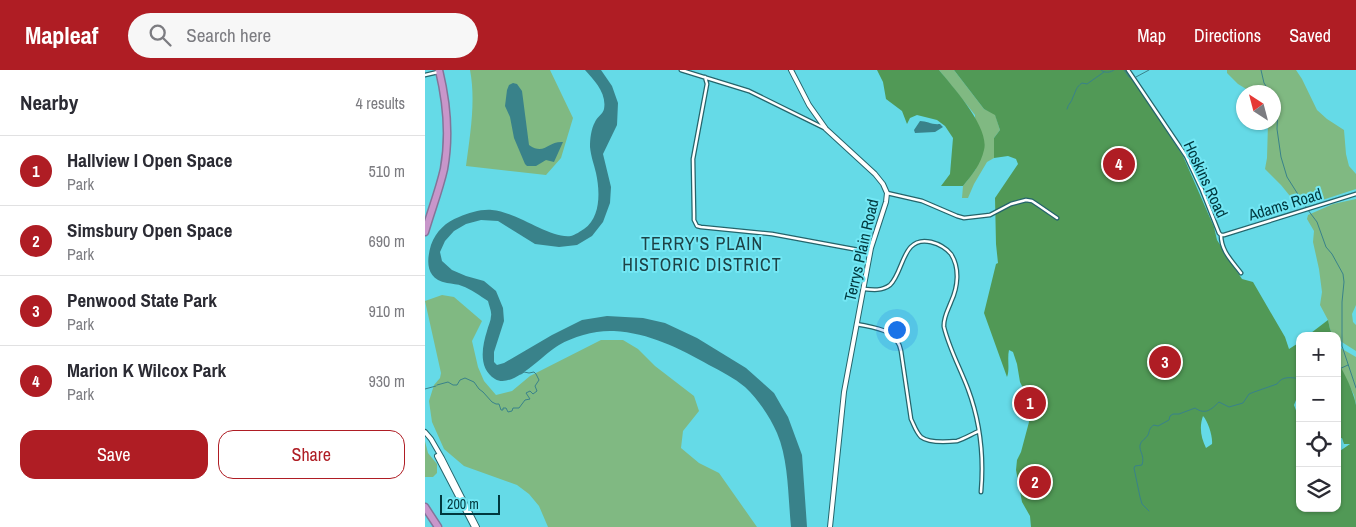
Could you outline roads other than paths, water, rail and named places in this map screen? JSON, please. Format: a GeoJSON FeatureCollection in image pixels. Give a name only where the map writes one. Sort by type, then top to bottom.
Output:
{"type":"FeatureCollection","features":[{"type":"Feature","properties":{"kind":"highway"},"geometry":{"type":"LineString","coordinates":[[425,232],[443,171],[447,149],[447,118],[439,71]]}},
{"type":"Feature","properties":{"kind":"highway"},"geometry":{"type":"LineString","coordinates":[[425,507],[438,527]]}},
{"type":"Feature","properties":{"kind":"street"},"geometry":{"type":"LineString","coordinates":[[681,70],[749,91],[818,122]]}},
{"type":"Feature","properties":{"kind":"street","name":"Terrys Plain Road"},"geometry":{"type":"LineString","coordinates":[[791,70],[818,122],[875,174],[887,193],[886,202],[869,256],[844,392],[831,527]]}},
{"type":"Feature","properties":{"kind":"street","name":"Hoskins Road"},"geometry":{"type":"LineString","coordinates":[[1128,70],[1187,158],[1221,235],[1222,246],[1241,273]]}},
{"type":"Feature","properties":{"kind":"street"},"geometry":{"type":"LineString","coordinates":[[425,75],[439,71]]}},
{"type":"Feature","properties":{"kind":"street"},"geometry":{"type":"LineString","coordinates":[[705,77],[707,84],[693,159],[694,215],[697,226],[757,232],[864,251],[871,248]]}},
{"type":"Feature","properties":{"kind":"street"},"geometry":{"type":"LineString","coordinates":[[707,84],[711,79]]}},
{"type":"Feature","properties":{"kind":"street"},"geometry":{"type":"LineString","coordinates":[[887,193],[922,201],[964,218],[990,215],[1011,204],[1026,200],[1038,205],[1057,218]]}},
{"type":"Feature","properties":{"kind":"street","name":"Adams Road"},"geometry":{"type":"LineString","coordinates":[[1221,235],[1356,194]]}},
{"type":"Feature","properties":{"kind":"street"},"geometry":{"type":"LineString","coordinates":[[863,289],[877,290],[888,286],[896,276],[906,253],[916,244],[931,242],[949,252],[956,268],[957,283],[943,328],[970,395],[979,431],[982,461],[981,492]]}},
{"type":"Feature","properties":{"kind":"street"},"geometry":{"type":"LineString","coordinates":[[864,251],[869,256]]}},
{"type":"Feature","properties":{"kind":"street"},"geometry":{"type":"LineString","coordinates":[[857,324],[885,330],[898,341],[911,419],[915,429],[924,439],[956,441],[979,431]]}},
{"type":"Feature","properties":{"kind":"street"},"geometry":{"type":"LineString","coordinates":[[425,433],[431,439],[442,458],[476,527]]}},
{"type":"Feature","properties":{"kind":"water"},"geometry":{"type":"Polygon","coordinates":[[[585,70],[601,70],[612,86],[618,103],[617,125],[603,154],[611,187],[610,203],[603,222],[592,236],[577,245],[559,247],[535,244],[498,221],[481,220],[466,224],[454,231],[445,241],[440,252],[442,261],[452,270],[484,281],[496,291],[503,308],[504,321],[494,352],[494,362],[497,365],[504,363],[582,320],[607,316],[643,318],[665,323],[697,338],[746,368],[774,393],[788,417],[802,455],[807,527],[791,527],[786,467],[777,433],[767,415],[750,392],[723,372],[652,338],[627,332],[607,331],[585,334],[571,339],[553,349],[519,375],[502,381],[495,379],[486,369],[483,357],[487,329],[491,320],[488,301],[465,287],[440,281],[431,274],[428,258],[436,235],[450,222],[471,213],[488,210],[502,212],[543,230],[563,236],[574,235],[590,224],[594,218],[598,203],[597,180],[590,151],[591,137],[596,120],[603,111],[604,98],[599,87],[585,70]]]}},
{"type":"Feature","properties":{"kind":"water"},"geometry":{"type":"Polygon","coordinates":[[[517,84],[522,91],[529,145],[534,148],[543,149],[558,142],[563,142],[554,162],[546,160],[536,166],[527,166],[525,164],[514,138],[510,117],[505,106],[507,90],[509,85],[517,84]]]}},
{"type":"Feature","properties":{"kind":"water"},"geometry":{"type":"Polygon","coordinates":[[[920,121],[940,124],[943,127],[935,132],[915,133],[914,130],[920,121]]]}},
{"type":"Feature","properties":{"kind":"waterway"},"geometry":{"type":"LineString","coordinates":[[1101,70],[1104,72],[1114,70]]}},
{"type":"Feature","properties":{"kind":"waterway"},"geometry":{"type":"LineString","coordinates":[[1124,70],[1131,78]]}},
{"type":"Feature","properties":{"kind":"waterway"},"geometry":{"type":"LineString","coordinates":[[1136,77],[1149,70]]}},
{"type":"Feature","properties":{"kind":"waterway"},"geometry":{"type":"LineString","coordinates":[[1261,70],[1265,85]]}},
{"type":"Feature","properties":{"kind":"waterway"},"geometry":{"type":"LineString","coordinates":[[1067,109],[1078,86],[1082,83],[1087,84],[1104,72]]}},
{"type":"Feature","properties":{"kind":"waterway"},"geometry":{"type":"LineString","coordinates":[[1277,130],[1281,157],[1287,177],[1306,207]]}},
{"type":"Feature","properties":{"kind":"waterway"},"geometry":{"type":"LineString","coordinates":[[1308,210],[1317,222],[1326,247],[1343,274],[1342,346],[1356,388]]}},
{"type":"Feature","properties":{"kind":"waterway"},"geometry":{"type":"LineString","coordinates":[[1341,368],[1348,365]]}},
{"type":"Feature","properties":{"kind":"waterway"},"geometry":{"type":"LineString","coordinates":[[437,385],[448,382],[457,385],[460,380],[465,378],[474,382],[492,402],[499,404],[501,410],[506,408],[508,412],[512,411],[513,408],[519,408],[525,400],[530,399],[526,393],[530,391],[533,394],[537,391],[535,386],[539,380],[534,372],[518,373]]}},
{"type":"Feature","properties":{"kind":"waterway"},"geometry":{"type":"LineString","coordinates":[[1149,511],[1142,504],[1134,468],[1135,466],[1142,465],[1143,459],[1140,445],[1152,426],[1158,426],[1169,420],[1173,414],[1179,414],[1195,408],[1205,411],[1211,409],[1219,402],[1229,407],[1243,403],[1249,394],[1277,384],[1284,378],[1296,379]]}},
{"type":"Feature","properties":{"kind":"waterway"},"geometry":{"type":"LineString","coordinates":[[425,389],[436,386]]}},
{"type":"Feature","properties":{"kind":"place","name":"Marion K Wilcox Park"},"geometry":{"type":"Point","coordinates":[1119,164]}},
{"type":"Feature","properties":{"kind":"place","name":"Penwood State Park"},"geometry":{"type":"Point","coordinates":[1165,362]}},
{"type":"Feature","properties":{"kind":"place","name":"Hallview I Open Space"},"geometry":{"type":"Point","coordinates":[1030,403]}},
{"type":"Feature","properties":{"kind":"place","name":"Simsbury Open Space"},"geometry":{"type":"Point","coordinates":[1035,482]}},
{"type":"Feature","properties":{"kind":"district","name":"TERRY'S PLAIN HISTORIC DISTRICT"},"geometry":{"type":"Point","coordinates":[702,254]}}]}
